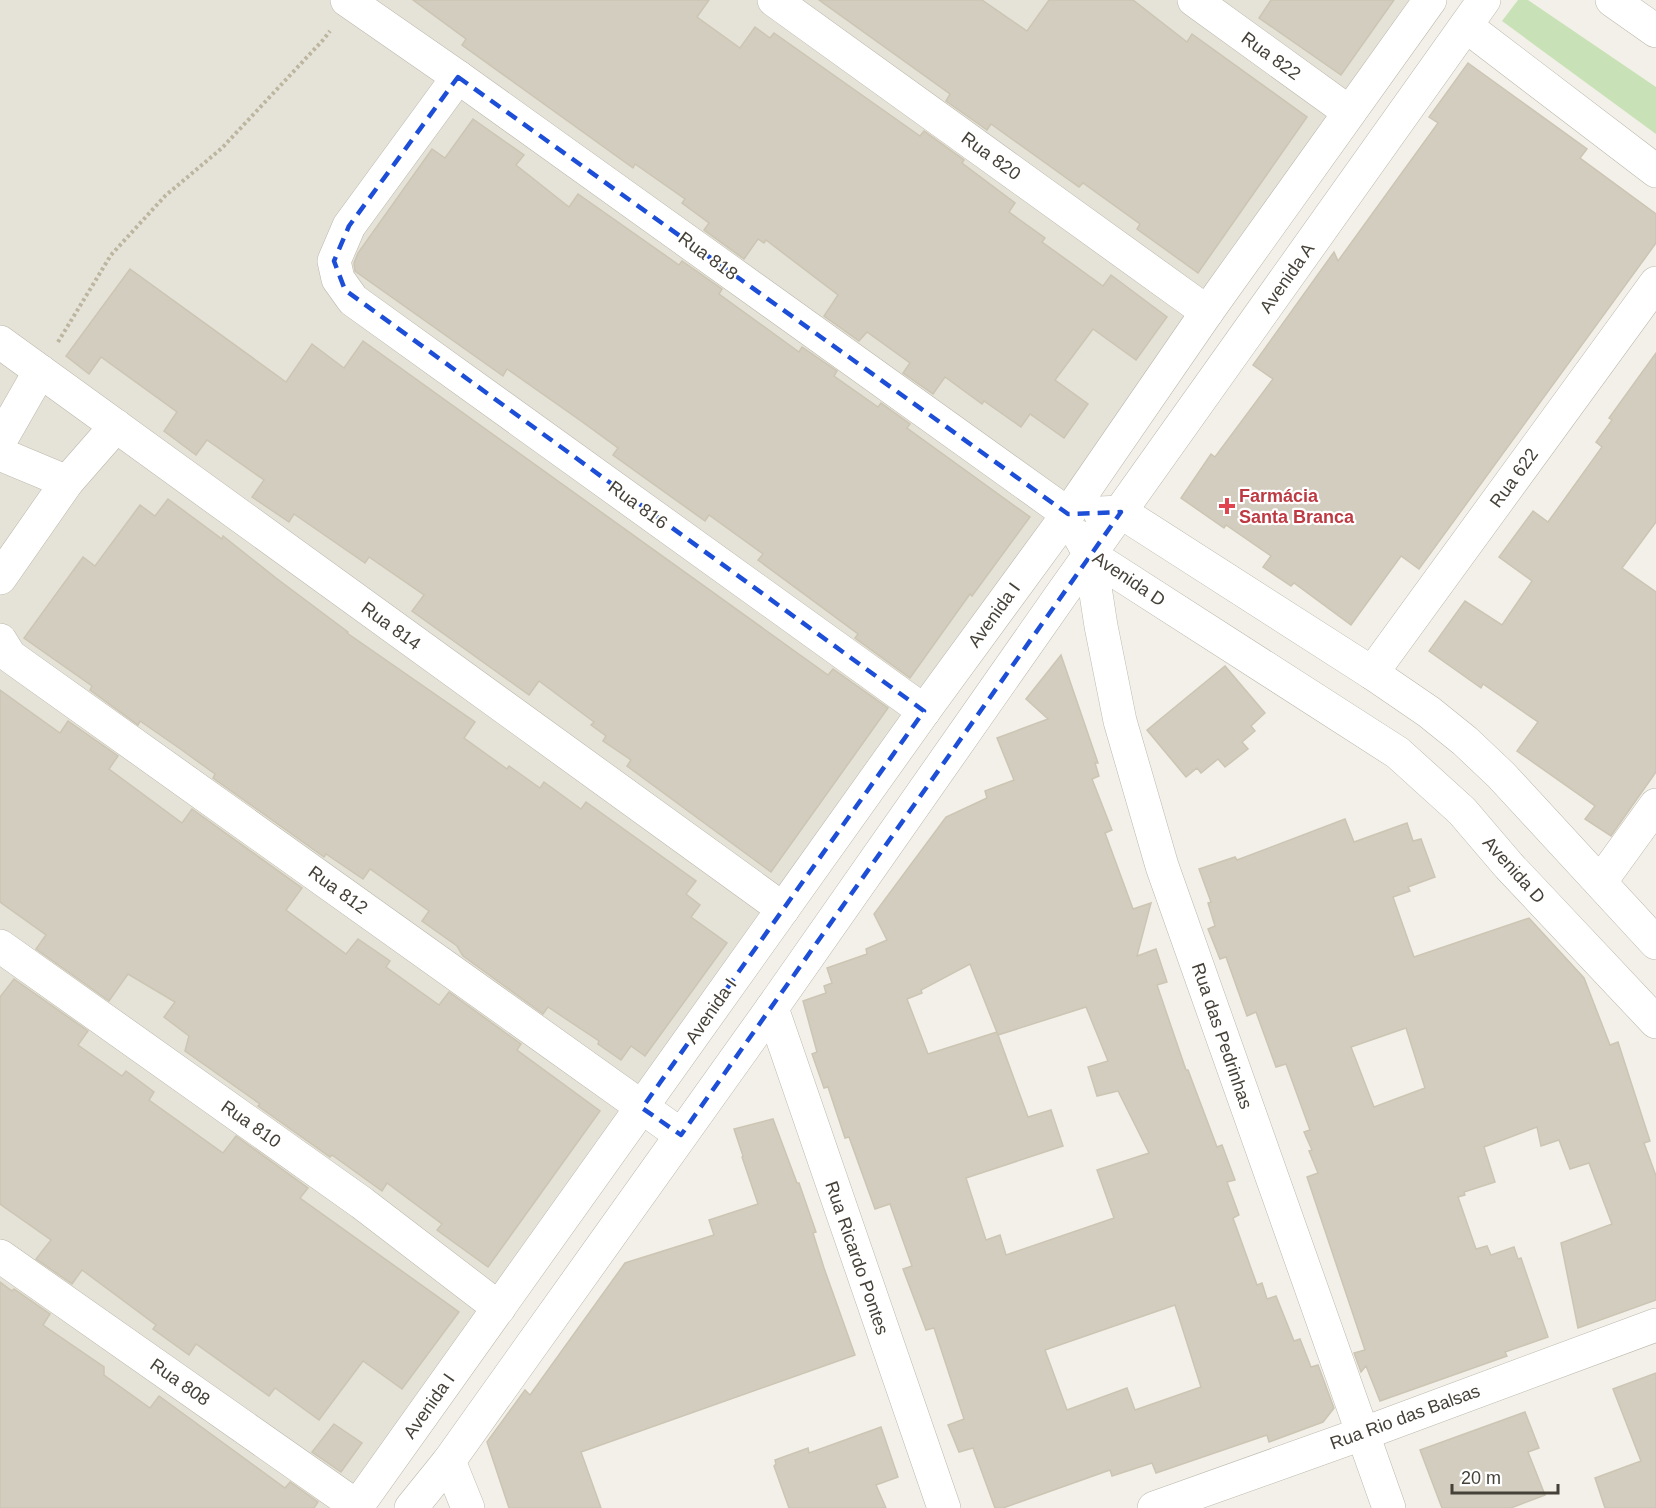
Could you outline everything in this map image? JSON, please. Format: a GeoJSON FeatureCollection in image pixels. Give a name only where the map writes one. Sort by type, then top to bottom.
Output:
{"type":"FeatureCollection","features":[{"type":"Feature","properties":{"kind":"street","name":"Rua 820"},"geometry":{"type":"LineString","coordinates":[[774,0],[1207,312]]}},
{"type":"Feature","properties":{"kind":"street","name":"Rua 822"},"geometry":{"type":"LineString","coordinates":[[1194,0],[1349,112]]}},
{"type":"Feature","properties":{"kind":"street"},"geometry":{"type":"LineString","coordinates":[[1068,514],[1207,312],[1430,0]]}},
{"type":"Feature","properties":{"kind":"street"},"geometry":{"type":"LineString","coordinates":[[1612,0],[1656,32]]}},
{"type":"Feature","properties":{"kind":"street","name":"Rua 818"},"geometry":{"type":"LineString","coordinates":[[340,13],[458,77],[1068,514]]}},
{"type":"Feature","properties":{"kind":"street"},"geometry":{"type":"LineString","coordinates":[[1475,13],[1656,171]]}},
{"type":"Feature","properties":{"kind":"street","name":"Avenida A"},"geometry":{"type":"LineString","coordinates":[[1090,555],[1475,13]]}},
{"type":"Feature","properties":{"kind":"street","name":"Rua 816"},"geometry":{"type":"LineString","coordinates":[[458,77],[349,226],[334,261],[338,279],[353,300],[924,711]]}},
{"type":"Feature","properties":{"kind":"street"},"geometry":{"type":"LineString","coordinates":[[1325,146],[1362,173]]}},
{"type":"Feature","properties":{"kind":"street","name":"Rua 622"},"geometry":{"type":"LineString","coordinates":[[1372,673],[1656,283]]}},
{"type":"Feature","properties":{"kind":"street","name":"Rua 814"},"geometry":{"type":"LineString","coordinates":[[0,342],[783,909]]}},
{"type":"Feature","properties":{"kind":"street"},"geometry":{"type":"LineString","coordinates":[[0,441],[40,371]]}},
{"type":"Feature","properties":{"kind":"street"},"geometry":{"type":"LineString","coordinates":[[0,578],[67,482],[116,426]]}},
{"type":"Feature","properties":{"kind":"street"},"geometry":{"type":"LineString","coordinates":[[0,454],[67,482]]}},
{"type":"Feature","properties":{"kind":"street"},"geometry":{"type":"LineString","coordinates":[[1068,514],[1121,512],[1429,712],[1465,741],[1501,775],[1656,943]]}},
{"type":"Feature","properties":{"kind":"street","name":"Avenida D"},"geometry":{"type":"LineString","coordinates":[[1068,514],[1090,555],[1398,753],[1462,811],[1653,1026]]}},
{"type":"Feature","properties":{"kind":"street","name":"Avenida I"},"geometry":{"type":"LineString","coordinates":[[358,1508],[924,711],[1068,514]]}},
{"type":"Feature","properties":{"kind":"street"},"geometry":{"type":"LineString","coordinates":[[411,1508],[449,1461],[772,1008],[1090,555]]}},
{"type":"Feature","properties":{"kind":"street","name":"Rua das Pedrinhas"},"geometry":{"type":"LineString","coordinates":[[1090,555],[1101,626],[1120,721],[1162,867],[1389,1508]]}},
{"type":"Feature","properties":{"kind":"street","name":"Rua 812"},"geometry":{"type":"LineString","coordinates":[[0,640],[10,656],[681,1135]]}},
{"type":"Feature","properties":{"kind":"street"},"geometry":{"type":"LineString","coordinates":[[1601,881],[1656,805]]}},
{"type":"Feature","properties":{"kind":"street","name":"Rua 810"},"geometry":{"type":"LineString","coordinates":[[0,946],[362,1203],[499,1308]]}},
{"type":"Feature","properties":{"kind":"street","name":"Rua Ricardo Pontes"},"geometry":{"type":"LineString","coordinates":[[772,1008],[944,1508]]}},
{"type":"Feature","properties":{"kind":"street","name":"Rua 808"},"geometry":{"type":"LineString","coordinates":[[0,1256],[358,1508]]}},
{"type":"Feature","properties":{"kind":"street","name":"Rua Rio das Balsas"},"geometry":{"type":"LineString","coordinates":[[1154,1508],[1363,1434],[1656,1325]]}},
{"type":"Feature","properties":{"kind":"street"},"geometry":{"type":"LineString","coordinates":[[449,1461],[468,1508]]}},
{"type":"Feature","properties":{"kind":"path"},"geometry":{"type":"LineString","coordinates":[[40,371],[111,255],[165,196],[222,148],[323,40],[340,13]]}},
{"type":"Feature","properties":{"kind":"highlighted area"},"geometry":{"type":"Polygon","coordinates":[[[458,77],[1068,514],[1121,512],[681,1135],[642,1108],[924,711],[345,290],[334,261],[349,226],[458,77]]]}},
{"type":"Feature","properties":{"kind":"shaded area"},"geometry":{"type":"Polygon","coordinates":[[[0,0],[1442,0],[362,1508],[0,1508],[0,0]]]}},
{"type":"Feature","properties":{"kind":"green space"},"geometry":{"type":"Polygon","coordinates":[[[1518,0],[1528,0],[1656,87],[1656,134],[1502,21],[1518,0]]]}},
{"type":"Feature","properties":{"kind":"building"},"geometry":{"type":"Polygon","coordinates":[[[413,0],[709,0],[697,17],[740,48],[755,27],[770,38],[774,33],[920,136],[924,131],[964,160],[962,163],[1015,203],[1009,212],[1045,238],[1042,242],[1103,286],[1111,275],[1167,317],[1136,360],[1093,329],[1055,380],[1088,404],[1064,438],[1030,414],[1021,427],[984,401],[982,404],[945,377],[933,394],[903,373],[910,363],[867,332],[859,341],[824,316],[838,295],[766,240],[764,243],[758,239],[744,259],[704,230],[709,223],[682,203],[685,199],[635,164],[633,168],[462,45],[466,39],[413,0]]]}},
{"type":"Feature","properties":{"kind":"building"},"geometry":{"type":"Polygon","coordinates":[[[819,0],[982,0],[1027,31],[1049,0],[1133,0],[1187,42],[1192,34],[1307,117],[1198,273],[1137,229],[1140,224],[1083,183],[1079,187],[991,124],[987,130],[946,101],[950,94],[819,0]]]}},
{"type":"Feature","properties":{"kind":"building"},"geometry":{"type":"Polygon","coordinates":[[[1271,0],[1394,0],[1341,75],[1259,18],[1271,0]]]}},
{"type":"Feature","properties":{"kind":"building"},"geometry":{"type":"Polygon","coordinates":[[[1468,63],[1587,149],[1580,158],[1656,214],[1656,243],[1419,569],[1401,556],[1351,625],[1294,583],[1291,586],[1263,567],[1271,556],[1226,525],[1224,528],[1181,498],[1211,454],[1215,457],[1273,379],[1253,365],[1334,252],[1338,261],[1438,123],[1429,117],[1468,63]]]}},
{"type":"Feature","properties":{"kind":"building"},"geometry":{"type":"Polygon","coordinates":[[[473,119],[524,155],[516,165],[569,207],[578,194],[679,265],[682,261],[722,289],[719,294],[799,352],[802,347],[837,371],[834,376],[878,407],[881,403],[910,424],[907,428],[1030,517],[972,596],[970,594],[910,678],[855,638],[858,634],[758,560],[763,554],[709,515],[705,521],[613,455],[618,448],[507,369],[503,376],[355,271],[354,263],[358,253],[432,149],[445,158],[473,119]]]}},
{"type":"Feature","properties":{"kind":"building"},"geometry":{"type":"Polygon","coordinates":[[[130,269],[286,382],[312,344],[344,368],[363,341],[828,675],[833,669],[888,708],[771,872],[627,766],[631,760],[603,741],[606,736],[591,725],[594,722],[539,681],[529,695],[412,611],[424,595],[369,557],[365,563],[294,514],[289,522],[252,497],[264,480],[207,440],[196,455],[164,431],[177,412],[101,357],[89,374],[66,356],[130,269]]]}},
{"type":"Feature","properties":{"kind":"building"},"geometry":{"type":"Polygon","coordinates":[[[1656,353],[1656,522],[1622,568],[1656,592],[1656,772],[1611,836],[1585,819],[1595,806],[1517,751],[1538,722],[1483,684],[1481,688],[1429,651],[1465,601],[1502,625],[1532,581],[1499,557],[1533,511],[1548,522],[1602,447],[1596,442],[1612,420],[1609,418],[1656,353]]]}},
{"type":"Feature","properties":{"kind":"building"},"geometry":{"type":"Polygon","coordinates":[[[168,499],[222,539],[223,536],[347,633],[475,722],[464,738],[507,769],[509,766],[540,788],[544,782],[581,809],[586,802],[696,881],[686,894],[700,905],[691,917],[727,943],[645,1056],[631,1046],[621,1060],[598,1044],[599,1041],[548,1007],[543,1014],[463,956],[457,946],[422,921],[429,911],[370,869],[363,879],[326,854],[324,857],[213,778],[215,774],[179,748],[140,721],[138,725],[90,690],[92,686],[24,638],[83,557],[95,566],[140,505],[155,516],[168,499]]]}},
{"type":"Feature","properties":{"kind":"building"},"geometry":{"type":"Polygon","coordinates":[[[1061,655],[1098,763],[1095,763],[1099,776],[1092,779],[1112,830],[1105,833],[1133,909],[1151,903],[1137,956],[1156,949],[1167,982],[1157,985],[1186,1070],[1188,1070],[1217,1147],[1222,1145],[1235,1180],[1227,1182],[1239,1215],[1233,1218],[1257,1285],[1262,1283],[1267,1299],[1276,1296],[1294,1341],[1300,1339],[1311,1367],[1318,1365],[1334,1408],[1323,1422],[1269,1442],[1267,1435],[1156,1473],[1152,1463],[1112,1476],[1110,1470],[1003,1508],[995,1508],[973,1448],[959,1452],[948,1425],[964,1419],[934,1328],[926,1330],[903,1269],[912,1266],[890,1204],[875,1209],[849,1137],[845,1138],[828,1087],[824,1088],[812,1054],[817,1052],[803,1001],[826,993],[824,986],[832,983],[827,968],[867,954],[866,949],[887,940],[874,914],[946,817],[987,798],[985,791],[1014,780],[997,738],[1048,719],[1026,699],[1061,655]],[[970,964],[921,990],[922,993],[907,999],[928,1054],[997,1032],[970,964]],[[1086,1007],[998,1035],[1028,1117],[1051,1110],[1063,1146],[966,1178],[986,1240],[1000,1235],[1006,1255],[1114,1218],[1097,1170],[1149,1153],[1118,1091],[1097,1096],[1088,1067],[1108,1061],[1086,1007]],[[1175,1305],[1045,1350],[1067,1410],[1127,1388],[1135,1410],[1201,1387],[1175,1305]]]}},
{"type":"Feature","properties":{"kind":"building"},"geometry":{"type":"Polygon","coordinates":[[[1225,666],[1265,713],[1251,726],[1255,731],[1242,742],[1248,749],[1225,767],[1218,759],[1201,773],[1197,768],[1186,777],[1147,730],[1225,666]]]}},
{"type":"Feature","properties":{"kind":"building"},"geometry":{"type":"Polygon","coordinates":[[[0,690],[60,733],[68,721],[118,756],[109,769],[182,823],[192,809],[302,888],[286,910],[346,954],[358,939],[390,961],[386,967],[439,1005],[449,992],[521,1044],[517,1050],[600,1111],[488,1267],[437,1230],[442,1224],[387,1183],[382,1191],[258,1106],[260,1104],[185,1051],[189,1036],[164,1017],[175,1002],[128,974],[109,1001],[36,949],[46,935],[0,902],[0,690]]]}},
{"type":"Feature","properties":{"kind":"building"},"geometry":{"type":"Polygon","coordinates":[[[1345,819],[1354,842],[1407,823],[1413,841],[1421,839],[1435,877],[1408,887],[1410,891],[1393,897],[1414,957],[1529,918],[1584,978],[1610,1045],[1618,1042],[1650,1141],[1644,1143],[1656,1176],[1656,1300],[1578,1328],[1561,1243],[1612,1224],[1589,1163],[1570,1169],[1559,1140],[1541,1146],[1537,1127],[1484,1147],[1495,1182],[1464,1192],[1465,1195],[1458,1197],[1476,1249],[1487,1246],[1491,1255],[1514,1247],[1518,1259],[1521,1258],[1548,1337],[1505,1352],[1507,1356],[1380,1401],[1366,1366],[1361,1372],[1354,1353],[1365,1350],[1307,1177],[1318,1173],[1304,1132],[1310,1130],[1286,1064],[1276,1067],[1256,1012],[1247,1016],[1226,957],[1220,959],[1208,929],[1215,926],[1208,903],[1211,902],[1199,869],[1235,857],[1237,860],[1345,819]],[[1406,1028],[1351,1047],[1374,1107],[1425,1088],[1406,1028]]]}},
{"type":"Feature","properties":{"kind":"building"},"geometry":{"type":"Polygon","coordinates":[[[14,979],[88,1031],[78,1045],[122,1076],[126,1071],[154,1092],[149,1100],[223,1153],[236,1136],[308,1188],[300,1198],[459,1312],[402,1389],[363,1361],[319,1420],[275,1388],[269,1396],[196,1344],[189,1355],[153,1329],[156,1325],[82,1270],[72,1284],[36,1259],[51,1240],[0,1204],[0,997],[14,979]]]}},
{"type":"Feature","properties":{"kind":"building"},"geometry":{"type":"Polygon","coordinates":[[[773,1119],[797,1183],[799,1183],[816,1232],[813,1233],[824,1268],[855,1355],[581,1452],[601,1508],[509,1508],[487,1442],[525,1390],[530,1395],[625,1263],[714,1235],[709,1220],[758,1204],[734,1129],[773,1119]]]}},
{"type":"Feature","properties":{"kind":"building"},"geometry":{"type":"Polygon","coordinates":[[[0,1282],[50,1314],[43,1325],[104,1367],[104,1375],[150,1408],[159,1396],[285,1488],[290,1482],[318,1502],[314,1508],[0,1508],[0,1282]]]}},
{"type":"Feature","properties":{"kind":"building"},"geometry":{"type":"Polygon","coordinates":[[[1656,1373],[1656,1508],[1605,1508],[1595,1478],[1641,1461],[1613,1389],[1656,1373]]]}},
{"type":"Feature","properties":{"kind":"building"},"geometry":{"type":"Polygon","coordinates":[[[1525,1412],[1539,1448],[1528,1452],[1545,1495],[1511,1508],[1442,1508],[1420,1450],[1525,1412]]]}},
{"type":"Feature","properties":{"kind":"building"},"geometry":{"type":"Polygon","coordinates":[[[334,1424],[362,1443],[341,1472],[312,1452],[334,1424]]]}},
{"type":"Feature","properties":{"kind":"building"},"geometry":{"type":"Polygon","coordinates":[[[881,1427],[898,1477],[876,1485],[886,1508],[789,1508],[774,1466],[775,1460],[808,1448],[809,1453],[881,1427]]]}},
{"type":"Feature","properties":{"kind":"place","name":"Farmácia Santa Branca"},"geometry":{"type":"Point","coordinates":[1227,506]}}]}
